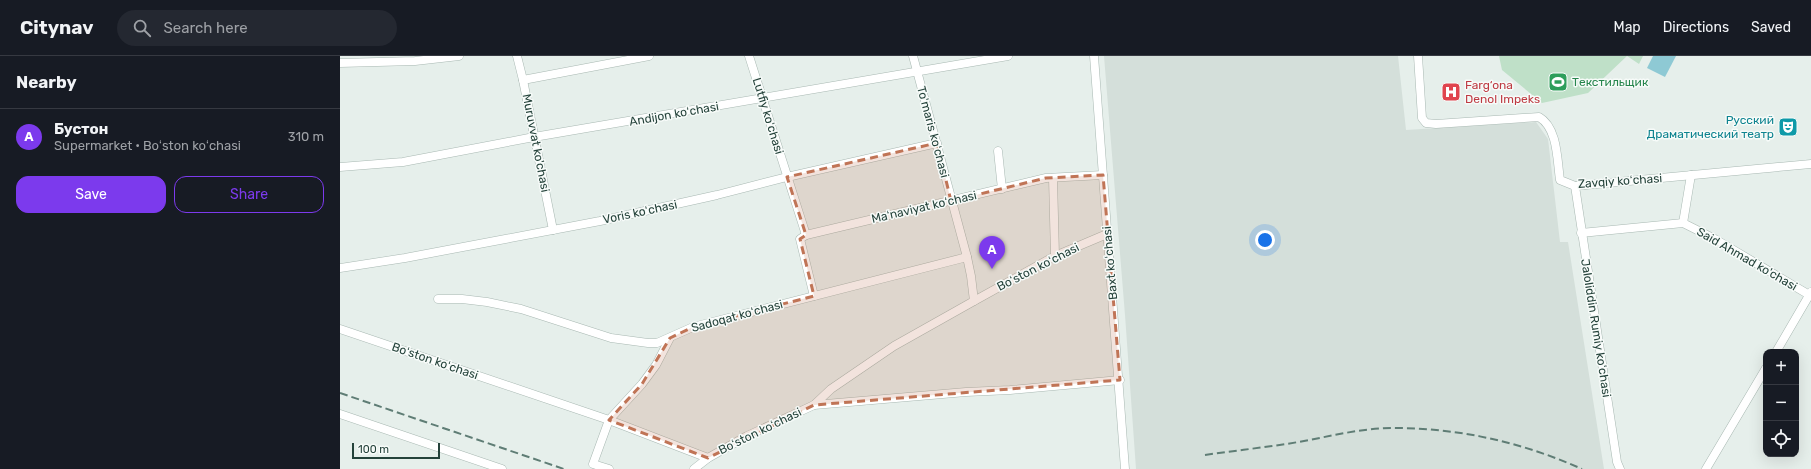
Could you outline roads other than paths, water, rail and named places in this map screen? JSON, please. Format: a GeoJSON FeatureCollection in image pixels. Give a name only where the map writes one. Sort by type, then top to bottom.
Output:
{"type":"FeatureCollection","features":[{"type":"Feature","properties":{"kind":"street"},"geometry":{"type":"LineString","coordinates":[[340,63],[416,61],[459,56]]}},
{"type":"Feature","properties":{"kind":"street","name":"Muruvvat ko'chasi"},"geometry":{"type":"LineString","coordinates":[[517,56],[553,230]]}},
{"type":"Feature","properties":{"kind":"street"},"geometry":{"type":"LineString","coordinates":[[523,80],[649,56]]}},
{"type":"Feature","properties":{"kind":"street","name":"Lutfiy koʻchasi"},"geometry":{"type":"LineString","coordinates":[[749,56],[787,177]]}},
{"type":"Feature","properties":{"kind":"street","name":"Toʻmaris koʻchasi"},"geometry":{"type":"LineString","coordinates":[[913,56],[967,257],[974,301]]}},
{"type":"Feature","properties":{"kind":"street","name":"Andijon koʻchasi"},"geometry":{"type":"LineString","coordinates":[[340,168],[403,162],[534,137],[1008,56]]}},
{"type":"Feature","properties":{"kind":"street","name":"Baxt koʻchasi"},"geometry":{"type":"LineString","coordinates":[[1094,56],[1126,469]]}},
{"type":"Feature","properties":{"kind":"street","name":"Zavqiy koʻchasi"},"geometry":{"type":"LineString","coordinates":[[1418,56],[1422,118],[1426,123],[1436,124],[1539,117],[1546,123],[1553,136],[1560,180],[1575,186],[1811,164]]}},
{"type":"Feature","properties":{"kind":"street","name":"Voris koʻchasi"},"geometry":{"type":"LineString","coordinates":[[340,268],[553,230],[717,195],[787,177],[937,143]]}},
{"type":"Feature","properties":{"kind":"street"},"geometry":{"type":"LineString","coordinates":[[998,151],[1002,189]]}},
{"type":"Feature","properties":{"kind":"street","name":"Maʻnaviyat koʻchasi"},"geometry":{"type":"LineString","coordinates":[[806,235],[1046,178],[1103,175]]}},
{"type":"Feature","properties":{"kind":"street"},"geometry":{"type":"LineString","coordinates":[[1581,233],[1683,223],[1691,175]]}},
{"type":"Feature","properties":{"kind":"street"},"geometry":{"type":"LineString","coordinates":[[787,177],[806,235],[800,239],[814,296]]}},
{"type":"Feature","properties":{"kind":"street"},"geometry":{"type":"LineString","coordinates":[[1053,178],[1055,256]]}},
{"type":"Feature","properties":{"kind":"street","name":"Jaloliddin Rumiy koʻchasi"},"geometry":{"type":"LineString","coordinates":[[1575,186],[1616,462],[1620,469]]}},
{"type":"Feature","properties":{"kind":"street","name":"Said Ahmad ko'chasi"},"geometry":{"type":"LineString","coordinates":[[1683,223],[1715,239],[1811,294]]}},
{"type":"Feature","properties":{"kind":"street","name":"Boʻston koʻchasi"},"geometry":{"type":"LineString","coordinates":[[340,329],[609,420],[708,458],[747,436],[814,405],[831,389],[894,346],[974,301],[1055,256],[1107,234]]}},
{"type":"Feature","properties":{"kind":"street","name":"Sadoqat koʻchasi"},"geometry":{"type":"LineString","coordinates":[[438,299],[462,299],[487,302],[521,309],[611,338],[657,343],[693,327],[967,257]]}},
{"type":"Feature","properties":{"kind":"street"},"geometry":{"type":"LineString","coordinates":[[1778,349],[1811,294]]}},
{"type":"Feature","properties":{"kind":"street"},"geometry":{"type":"LineString","coordinates":[[609,469],[593,464],[609,420],[642,384],[656,365],[670,338]]}},
{"type":"Feature","properties":{"kind":"street"},"geometry":{"type":"LineString","coordinates":[[1706,469],[1763,373]]}},
{"type":"Feature","properties":{"kind":"street"},"geometry":{"type":"LineString","coordinates":[[814,405],[1120,380]]}},
{"type":"Feature","properties":{"kind":"street"},"geometry":{"type":"LineString","coordinates":[[340,414],[502,469]]}},
{"type":"Feature","properties":{"kind":"street"},"geometry":{"type":"LineString","coordinates":[[694,469],[708,458]]}},
{"type":"Feature","properties":{"kind":"water"},"geometry":{"type":"Polygon","coordinates":[[[1653,56],[1676,56],[1665,77],[1647,68],[1653,56]]]}},
{"type":"Feature","properties":{"kind":"railway"},"geometry":{"type":"LineString","coordinates":[[340,393],[564,469]]}},
{"type":"Feature","properties":{"kind":"railway"},"geometry":{"type":"LineString","coordinates":[[1205,455],[1292,443],[1364,430],[1400,428],[1447,431],[1493,439],[1538,452],[1582,469]]}},
{"type":"Feature","properties":{"kind":"place","name":"Текстильщик"},"geometry":{"type":"Point","coordinates":[1558,82]}},
{"type":"Feature","properties":{"kind":"place","name":"Farg‘ona Denol Impeks"},"geometry":{"type":"Point","coordinates":[1451,92]}},
{"type":"Feature","properties":{"kind":"place","name":"Русский Драматический театр"},"geometry":{"type":"Point","coordinates":[1788,127]}},
{"type":"Feature","properties":{"kind":"place","name":"Бустон"},"geometry":{"type":"Point","coordinates":[992,269]}}]}
